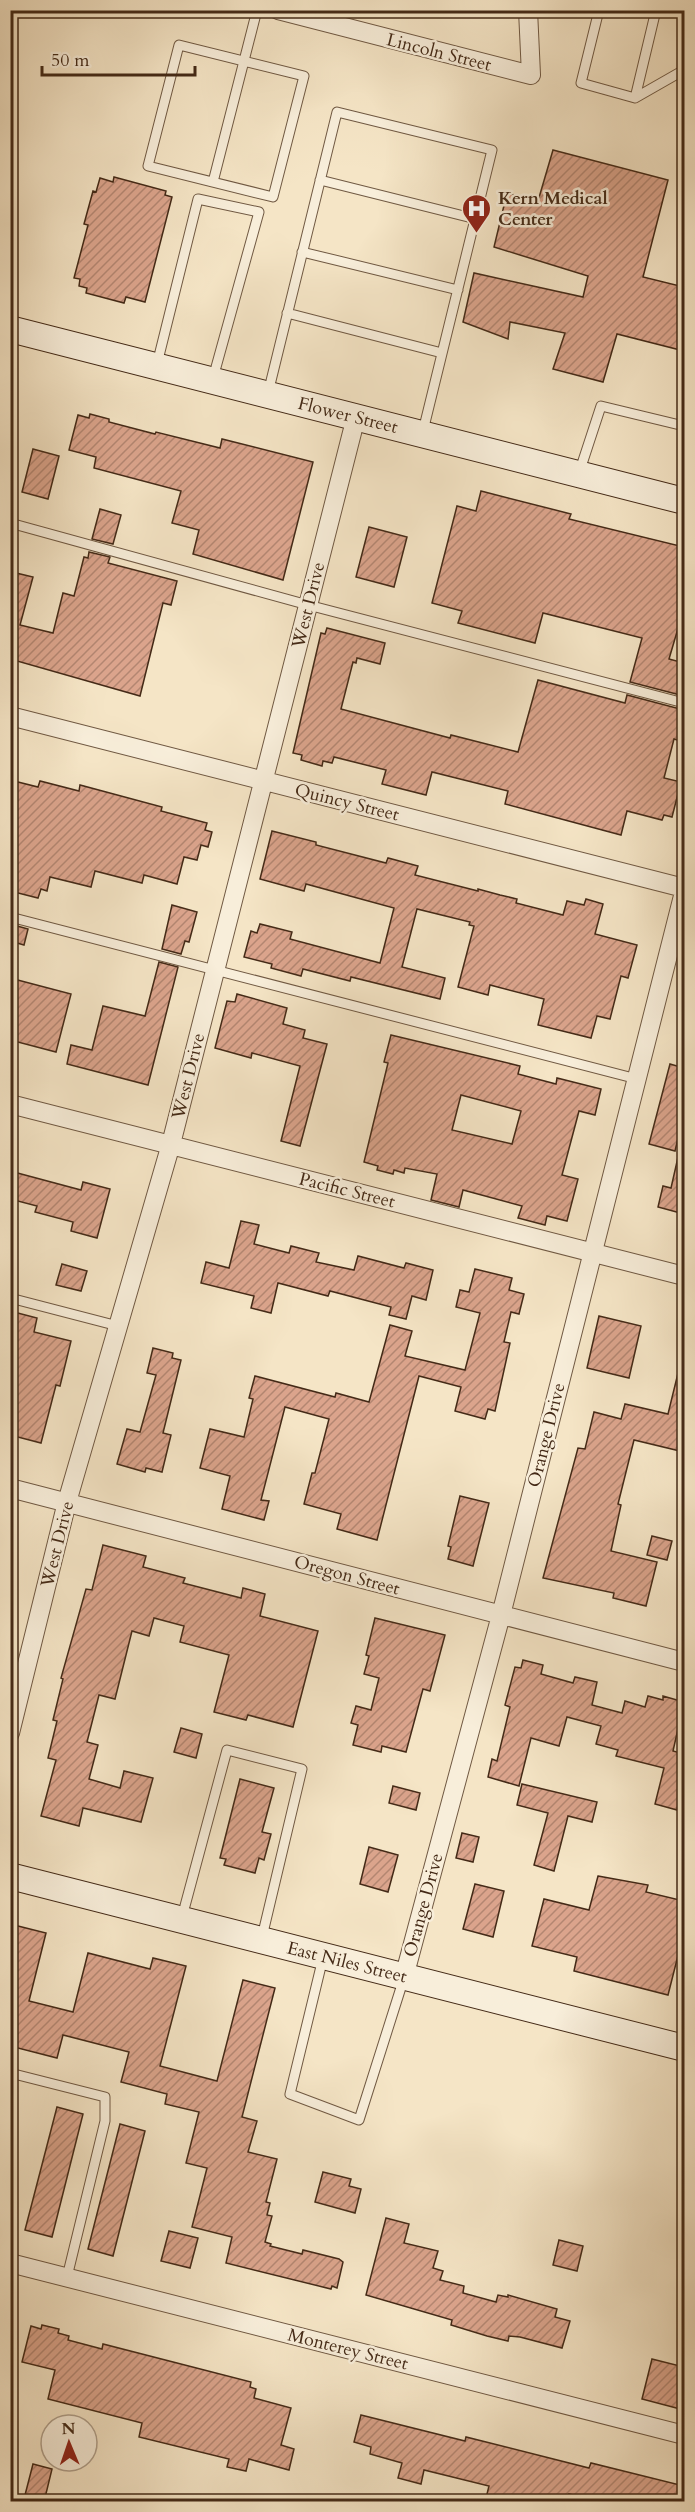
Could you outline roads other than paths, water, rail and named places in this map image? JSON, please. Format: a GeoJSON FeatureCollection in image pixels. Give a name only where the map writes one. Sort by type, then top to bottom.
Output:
{"type":"FeatureCollection","features":[{"type":"Feature","properties":{"kind":"street","name":"Lincoln Street"},"geometry":{"type":"LineString","coordinates":[[278,10],[531,75],[528,10]]}},
{"type":"Feature","properties":{"kind":"street","name":"Flower Street"},"geometry":{"type":"LineString","coordinates":[[10,329],[684,501]]}},
{"type":"Feature","properties":{"kind":"street","name":"West Drive"},"geometry":{"type":"LineString","coordinates":[[10,1733],[16,1685],[171,1144],[356,417]]}},
{"type":"Feature","properties":{"kind":"street","name":"Quincy Street"},"geometry":{"type":"LineString","coordinates":[[10,716],[684,890]]}},
{"type":"Feature","properties":{"kind":"street","name":"Orange Drive"},"geometry":{"type":"LineString","coordinates":[[404,1977],[501,1615],[684,890]]}},
{"type":"Feature","properties":{"kind":"street","name":"Pacific Street"},"geometry":{"type":"LineString","coordinates":[[10,1104],[684,1276]]}},
{"type":"Feature","properties":{"kind":"street","name":"Oregon Street"},"geometry":{"type":"LineString","coordinates":[[10,1488],[684,1662]]}},
{"type":"Feature","properties":{"kind":"street","name":"East Niles Street"},"geometry":{"type":"LineString","coordinates":[[10,1876],[684,2048]]}},
{"type":"Feature","properties":{"kind":"street","name":"Monterey Street"},"geometry":{"type":"LineString","coordinates":[[10,2263],[684,2435]]}},
{"type":"Feature","properties":{"kind":"lane"},"geometry":{"type":"LineString","coordinates":[[213,182],[257,10]]}},
{"type":"Feature","properties":{"kind":"lane"},"geometry":{"type":"LineString","coordinates":[[599,10],[581,84],[635,98],[684,70]]}},
{"type":"Feature","properties":{"kind":"lane"},"geometry":{"type":"LineString","coordinates":[[635,98],[656,10]]}},
{"type":"Feature","properties":{"kind":"lane"},"geometry":{"type":"LineString","coordinates":[[178,45],[304,76],[273,197],[213,182],[148,166],[178,45]]}},
{"type":"Feature","properties":{"kind":"lane"},"geometry":{"type":"LineString","coordinates":[[268,394],[337,112],[492,150],[422,434]]}},
{"type":"Feature","properties":{"kind":"lane"},"geometry":{"type":"LineString","coordinates":[[320,180],[476,219]]}},
{"type":"Feature","properties":{"kind":"lane"},"geometry":{"type":"LineString","coordinates":[[156,366],[198,199],[259,212],[212,380]]}},
{"type":"Feature","properties":{"kind":"lane"},"geometry":{"type":"LineString","coordinates":[[302,252],[458,291]]}},
{"type":"Feature","properties":{"kind":"lane"},"geometry":{"type":"LineString","coordinates":[[287,314],[442,354]]}},
{"type":"Feature","properties":{"kind":"lane"},"geometry":{"type":"LineString","coordinates":[[579,474],[602,406],[684,426]]}},
{"type":"Feature","properties":{"kind":"lane"},"geometry":{"type":"LineString","coordinates":[[10,523],[684,703]]}},
{"type":"Feature","properties":{"kind":"lane"},"geometry":{"type":"LineString","coordinates":[[10,917],[637,1079]]}},
{"type":"Feature","properties":{"kind":"lane"},"geometry":{"type":"LineString","coordinates":[[10,1298],[118,1326]]}},
{"type":"Feature","properties":{"kind":"lane"},"geometry":{"type":"LineString","coordinates":[[182,1919],[227,1750],[302,1769],[261,1940]]}},
{"type":"Feature","properties":{"kind":"lane"},"geometry":{"type":"LineString","coordinates":[[324,1956],[290,2094],[359,2120],[404,1977]]}},
{"type":"Feature","properties":{"kind":"lane"},"geometry":{"type":"LineString","coordinates":[[10,2073],[105,2097],[105,2121],[67,2277]]}},
{"type":"Feature","properties":{"kind":"place","name":"Kern Medical Center"},"geometry":{"type":"Point","coordinates":[477,234]}}]}
